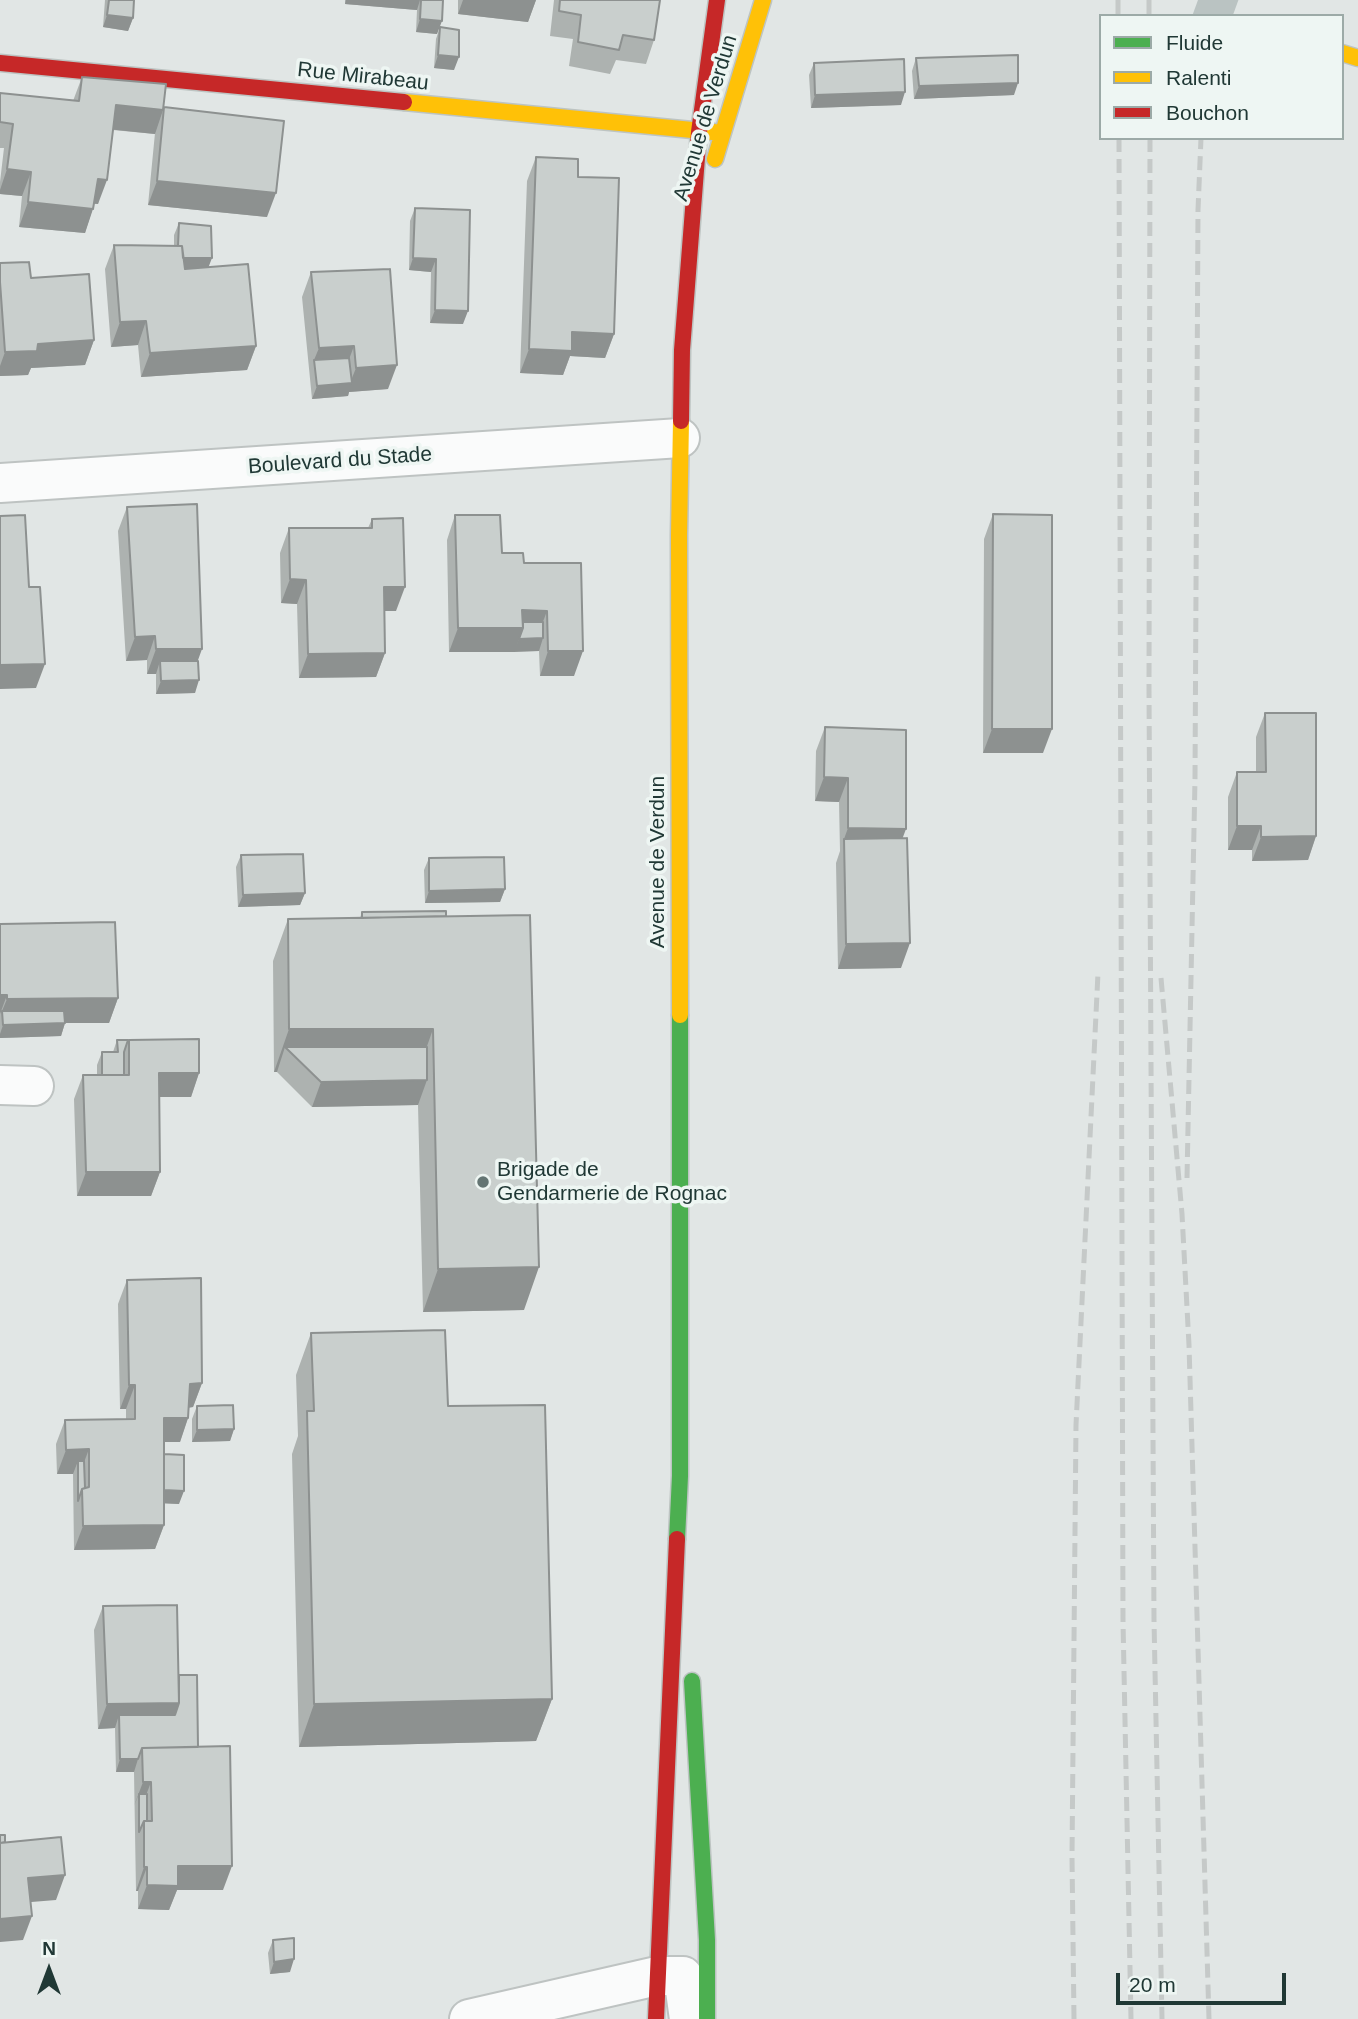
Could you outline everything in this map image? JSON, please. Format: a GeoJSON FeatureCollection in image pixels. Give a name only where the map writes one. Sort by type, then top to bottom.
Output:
{"type":"FeatureCollection","features":[{"type":"Feature","properties":{"kind":"main road","name":"Avenue de Verdun"},"geometry":{"type":"LineString","coordinates":[[680,1476],[682,351],[699,132],[717,0]]}},
{"type":"Feature","properties":{"kind":"main road","name":"Avenue de Verdun"},"geometry":{"type":"LineString","coordinates":[[690,248],[763,0]]}},
{"type":"Feature","properties":{"kind":"main road","name":"Rue Mirabeau"},"geometry":{"type":"LineString","coordinates":[[0,63],[723,133]]}},
{"type":"Feature","properties":{"kind":"main road"},"geometry":{"type":"LineString","coordinates":[[680,1476],[689,1626]]}},
{"type":"Feature","properties":{"kind":"main road"},"geometry":{"type":"LineString","coordinates":[[656,2019],[670,1976],[680,1476]]}},
{"type":"Feature","properties":{"kind":"main road"},"geometry":{"type":"LineString","coordinates":[[691,1667],[705,1912],[707,2019]]}},
{"type":"Feature","properties":{"kind":"street","name":"Boulevard du Stade"},"geometry":{"type":"LineString","coordinates":[[0,483],[680,438]]}},
{"type":"Feature","properties":{"kind":"street"},"geometry":{"type":"LineString","coordinates":[[667,2019],[670,1976],[705,1912]]}},
{"type":"Feature","properties":{"kind":"street"},"geometry":{"type":"LineString","coordinates":[[469,2019],[670,1976]]}},
{"type":"Feature","properties":{"kind":"street"},"geometry":{"type":"LineString","coordinates":[[670,1976],[689,2019]]}},
{"type":"Feature","properties":{"kind":"building"},"geometry":{"type":"Polygon","coordinates":[[[109,0],[134,0],[133,18],[107,15],[109,0]]]}},
{"type":"Feature","properties":{"kind":"building"},"geometry":{"type":"Polygon","coordinates":[[[421,0],[443,0],[442,21],[420,19],[421,0]]]}},
{"type":"Feature","properties":{"kind":"building"},"geometry":{"type":"Polygon","coordinates":[[[560,0],[660,0],[654,40],[623,35],[619,50],[578,42],[581,15],[559,11],[560,0]]]}},
{"type":"Feature","properties":{"kind":"building"},"geometry":{"type":"Polygon","coordinates":[[[440,27],[459,30],[459,57],[438,55],[440,27]]]}},
{"type":"Feature","properties":{"kind":"building"},"geometry":{"type":"Polygon","coordinates":[[[1018,55],[1018,83],[919,86],[916,58],[1018,55]]]}},
{"type":"Feature","properties":{"kind":"building"},"geometry":{"type":"Polygon","coordinates":[[[904,59],[905,92],[815,95],[814,63],[904,59]]]}},
{"type":"Feature","properties":{"kind":"building"},"geometry":{"type":"Polygon","coordinates":[[[82,77],[166,84],[163,110],[116,105],[107,180],[98,179],[93,209],[28,202],[31,172],[7,169],[13,124],[0,122],[0,93],[79,101],[82,77]]]}},
{"type":"Feature","properties":{"kind":"building"},"geometry":{"type":"Polygon","coordinates":[[[164,107],[284,121],[276,193],[157,181],[164,107]]]}},
{"type":"Feature","properties":{"kind":"building"},"geometry":{"type":"Polygon","coordinates":[[[536,157],[578,159],[578,177],[619,178],[614,334],[572,332],[572,351],[529,349],[536,157]]]}},
{"type":"Feature","properties":{"kind":"building"},"geometry":{"type":"Polygon","coordinates":[[[415,208],[470,210],[468,311],[435,310],[436,259],[413,258],[415,208]]]}},
{"type":"Feature","properties":{"kind":"building"},"geometry":{"type":"Polygon","coordinates":[[[179,223],[211,226],[212,258],[183,258],[182,246],[178,246],[179,223]]]}},
{"type":"Feature","properties":{"kind":"building"},"geometry":{"type":"Polygon","coordinates":[[[114,245],[182,246],[185,269],[248,264],[256,346],[150,353],[146,321],[120,322],[114,245]]]}},
{"type":"Feature","properties":{"kind":"building"},"geometry":{"type":"Polygon","coordinates":[[[29,262],[31,278],[89,274],[94,340],[38,344],[37,351],[5,352],[0,263],[29,262]]]}},
{"type":"Feature","properties":{"kind":"building"},"geometry":{"type":"Polygon","coordinates":[[[390,269],[397,365],[356,368],[354,346],[319,348],[311,272],[390,269]]]}},
{"type":"Feature","properties":{"kind":"building"},"geometry":{"type":"Polygon","coordinates":[[[349,358],[352,383],[317,386],[314,360],[349,358]]]}},
{"type":"Feature","properties":{"kind":"building"},"geometry":{"type":"Polygon","coordinates":[[[197,504],[202,649],[156,649],[155,636],[135,637],[127,507],[197,504]]]}},
{"type":"Feature","properties":{"kind":"building"},"geometry":{"type":"Polygon","coordinates":[[[993,514],[1052,515],[1052,729],[992,729],[993,514]]]}},
{"type":"Feature","properties":{"kind":"building"},"geometry":{"type":"Polygon","coordinates":[[[25,515],[29,587],[40,587],[45,664],[0,665],[0,516],[25,515]]]}},
{"type":"Feature","properties":{"kind":"building"},"geometry":{"type":"Polygon","coordinates":[[[455,515],[500,515],[502,553],[523,553],[524,563],[581,563],[583,651],[548,651],[547,611],[522,610],[523,628],[458,628],[455,515]]]}},
{"type":"Feature","properties":{"kind":"building"},"geometry":{"type":"Polygon","coordinates":[[[403,518],[405,587],[384,587],[385,653],[308,654],[306,580],[290,579],[289,528],[372,528],[372,519],[403,518]]]}},
{"type":"Feature","properties":{"kind":"building"},"geometry":{"type":"Polygon","coordinates":[[[523,622],[543,622],[543,638],[519,639],[523,622]]]}},
{"type":"Feature","properties":{"kind":"building"},"geometry":{"type":"Polygon","coordinates":[[[160,661],[198,661],[199,680],[161,681],[160,661]]]}},
{"type":"Feature","properties":{"kind":"building"},"geometry":{"type":"Polygon","coordinates":[[[1265,713],[1316,713],[1316,836],[1261,837],[1261,826],[1237,826],[1237,772],[1266,772],[1265,713]]]}},
{"type":"Feature","properties":{"kind":"building"},"geometry":{"type":"Polygon","coordinates":[[[825,727],[906,730],[906,829],[848,828],[848,778],[824,777],[825,727]]]}},
{"type":"Feature","properties":{"kind":"building"},"geometry":{"type":"Polygon","coordinates":[[[907,838],[910,943],[846,944],[844,839],[907,838]]]}},
{"type":"Feature","properties":{"kind":"building"},"geometry":{"type":"Polygon","coordinates":[[[303,854],[305,893],[243,895],[241,855],[303,854]]]}},
{"type":"Feature","properties":{"kind":"building"},"geometry":{"type":"Polygon","coordinates":[[[504,857],[505,889],[429,891],[429,858],[504,857]]]}},
{"type":"Feature","properties":{"kind":"building"},"geometry":{"type":"Polygon","coordinates":[[[446,911],[446,916],[362,918],[362,912],[446,911]]]}},
{"type":"Feature","properties":{"kind":"building"},"geometry":{"type":"Polygon","coordinates":[[[530,915],[539,1267],[438,1269],[433,1029],[289,1029],[288,919],[530,915]]]}},
{"type":"Feature","properties":{"kind":"building"},"geometry":{"type":"Polygon","coordinates":[[[115,922],[118,998],[7,999],[7,995],[0,995],[0,924],[115,922]]]}},
{"type":"Feature","properties":{"kind":"building"},"geometry":{"type":"Polygon","coordinates":[[[2,1011],[64,1011],[65,1023],[3,1025],[2,1011]]]}},
{"type":"Feature","properties":{"kind":"building"},"geometry":{"type":"Polygon","coordinates":[[[199,1039],[199,1073],[159,1073],[160,1172],[86,1172],[83,1075],[129,1075],[129,1040],[199,1039]]]}},
{"type":"Feature","properties":{"kind":"building"},"geometry":{"type":"Polygon","coordinates":[[[117,1040],[128,1040],[124,1052],[124,1075],[102,1075],[102,1052],[118,1052],[117,1040]]]}},
{"type":"Feature","properties":{"kind":"building"},"geometry":{"type":"Polygon","coordinates":[[[285,1047],[427,1047],[427,1080],[321,1082],[285,1047]]]}},
{"type":"Feature","properties":{"kind":"building"},"geometry":{"type":"Polygon","coordinates":[[[201,1278],[202,1383],[190,1384],[188,1418],[164,1418],[164,1525],[83,1526],[82,1489],[89,1487],[89,1449],[66,1450],[65,1420],[135,1419],[135,1385],[129,1385],[127,1280],[201,1278]]]}},
{"type":"Feature","properties":{"kind":"building"},"geometry":{"type":"Polygon","coordinates":[[[445,1330],[448,1406],[545,1405],[552,1699],[314,1704],[307,1411],[314,1411],[311,1333],[445,1330]]]}},
{"type":"Feature","properties":{"kind":"building"},"geometry":{"type":"Polygon","coordinates":[[[233,1405],[234,1429],[197,1430],[197,1406],[233,1405]]]}},
{"type":"Feature","properties":{"kind":"building"},"geometry":{"type":"Polygon","coordinates":[[[164,1454],[184,1455],[184,1491],[164,1490],[164,1454]]]}},
{"type":"Feature","properties":{"kind":"building"},"geometry":{"type":"Polygon","coordinates":[[[78,1461],[84,1461],[85,1488],[82,1489],[78,1501],[78,1461]]]}},
{"type":"Feature","properties":{"kind":"building"},"geometry":{"type":"Polygon","coordinates":[[[177,1605],[179,1703],[107,1704],[103,1606],[177,1605]]]}},
{"type":"Feature","properties":{"kind":"building"},"geometry":{"type":"Polygon","coordinates":[[[179,1675],[197,1675],[198,1747],[142,1748],[138,1759],[120,1759],[119,1715],[175,1715],[179,1703],[179,1675]]]}},
{"type":"Feature","properties":{"kind":"building"},"geometry":{"type":"Polygon","coordinates":[[[230,1746],[232,1866],[178,1866],[178,1886],[147,1885],[147,1867],[144,1867],[144,1821],[152,1821],[151,1782],[143,1782],[142,1748],[230,1746]]]}},
{"type":"Feature","properties":{"kind":"building"},"geometry":{"type":"Polygon","coordinates":[[[139,1794],[147,1794],[147,1821],[144,1821],[139,1832],[139,1794]]]}},
{"type":"Feature","properties":{"kind":"building"},"geometry":{"type":"Polygon","coordinates":[[[0,1835],[5,1835],[5,1842],[0,1843],[0,1835]]]}},
{"type":"Feature","properties":{"kind":"building"},"geometry":{"type":"Polygon","coordinates":[[[61,1837],[65,1875],[28,1878],[32,1916],[0,1919],[0,1843],[61,1837]]]}},
{"type":"Feature","properties":{"kind":"building"},"geometry":{"type":"Polygon","coordinates":[[[294,1938],[294,1959],[274,1962],[273,1940],[294,1938]]]}},
{"type":"Feature","properties":{"kind":"tunnel"},"geometry":{"type":"LineString","coordinates":[[1198,0],[1236,14]]}},
{"type":"Feature","properties":{"kind":"railway"},"geometry":{"type":"LineString","coordinates":[[1118,0],[1118,14]]}},
{"type":"Feature","properties":{"kind":"railway"},"geometry":{"type":"LineString","coordinates":[[1149,0],[1149,14]]}},
{"type":"Feature","properties":{"kind":"railway"},"geometry":{"type":"LineString","coordinates":[[1119,140],[1123,1621],[1131,2019]]}},
{"type":"Feature","properties":{"kind":"railway"},"geometry":{"type":"LineString","coordinates":[[1150,140],[1149,689],[1154,1620],[1162,2019]]}},
{"type":"Feature","properties":{"kind":"railway"},"geometry":{"type":"LineString","coordinates":[[1187,1178],[1195,779],[1198,210],[1201,140]]}},
{"type":"Feature","properties":{"kind":"railway"},"geometry":{"type":"LineString","coordinates":[[1074,2019],[1072,1857],[1076,1425],[1098,973]]}},
{"type":"Feature","properties":{"kind":"railway"},"geometry":{"type":"LineString","coordinates":[[1161,978],[1182,1214],[1189,1345],[1209,2019]]}},
{"type":"Feature","properties":{"kind":"traffic: fast"},"geometry":{"type":"LineString","coordinates":[[677,1539],[680,1476],[680,1015]]}},
{"type":"Feature","properties":{"kind":"traffic: fast"},"geometry":{"type":"LineString","coordinates":[[692,1681],[707,1940],[707,2019]]}},
{"type":"Feature","properties":{"kind":"traffic: slow"},"geometry":{"type":"LineString","coordinates":[[715,159],[763,0]]}},
{"type":"Feature","properties":{"kind":"traffic: slow"},"geometry":{"type":"LineString","coordinates":[[1344,54],[1358,58]]}},
{"type":"Feature","properties":{"kind":"traffic: slow"},"geometry":{"type":"LineString","coordinates":[[404,102],[723,133]]}},
{"type":"Feature","properties":{"kind":"traffic: slow"},"geometry":{"type":"LineString","coordinates":[[680,1015],[681,421]]}},
{"type":"Feature","properties":{"kind":"traffic: jam"},"geometry":{"type":"LineString","coordinates":[[681,421],[682,350],[699,132],[717,0]]}},
{"type":"Feature","properties":{"kind":"traffic: jam"},"geometry":{"type":"LineString","coordinates":[[0,63],[404,102]]}},
{"type":"Feature","properties":{"kind":"traffic: jam"},"geometry":{"type":"LineString","coordinates":[[656,2019],[677,1539]]}},
{"type":"Feature","properties":{"kind":"place","name":"Brigade de Gendarmerie de Rognac"},"geometry":{"type":"Point","coordinates":[483,1182]}}]}
